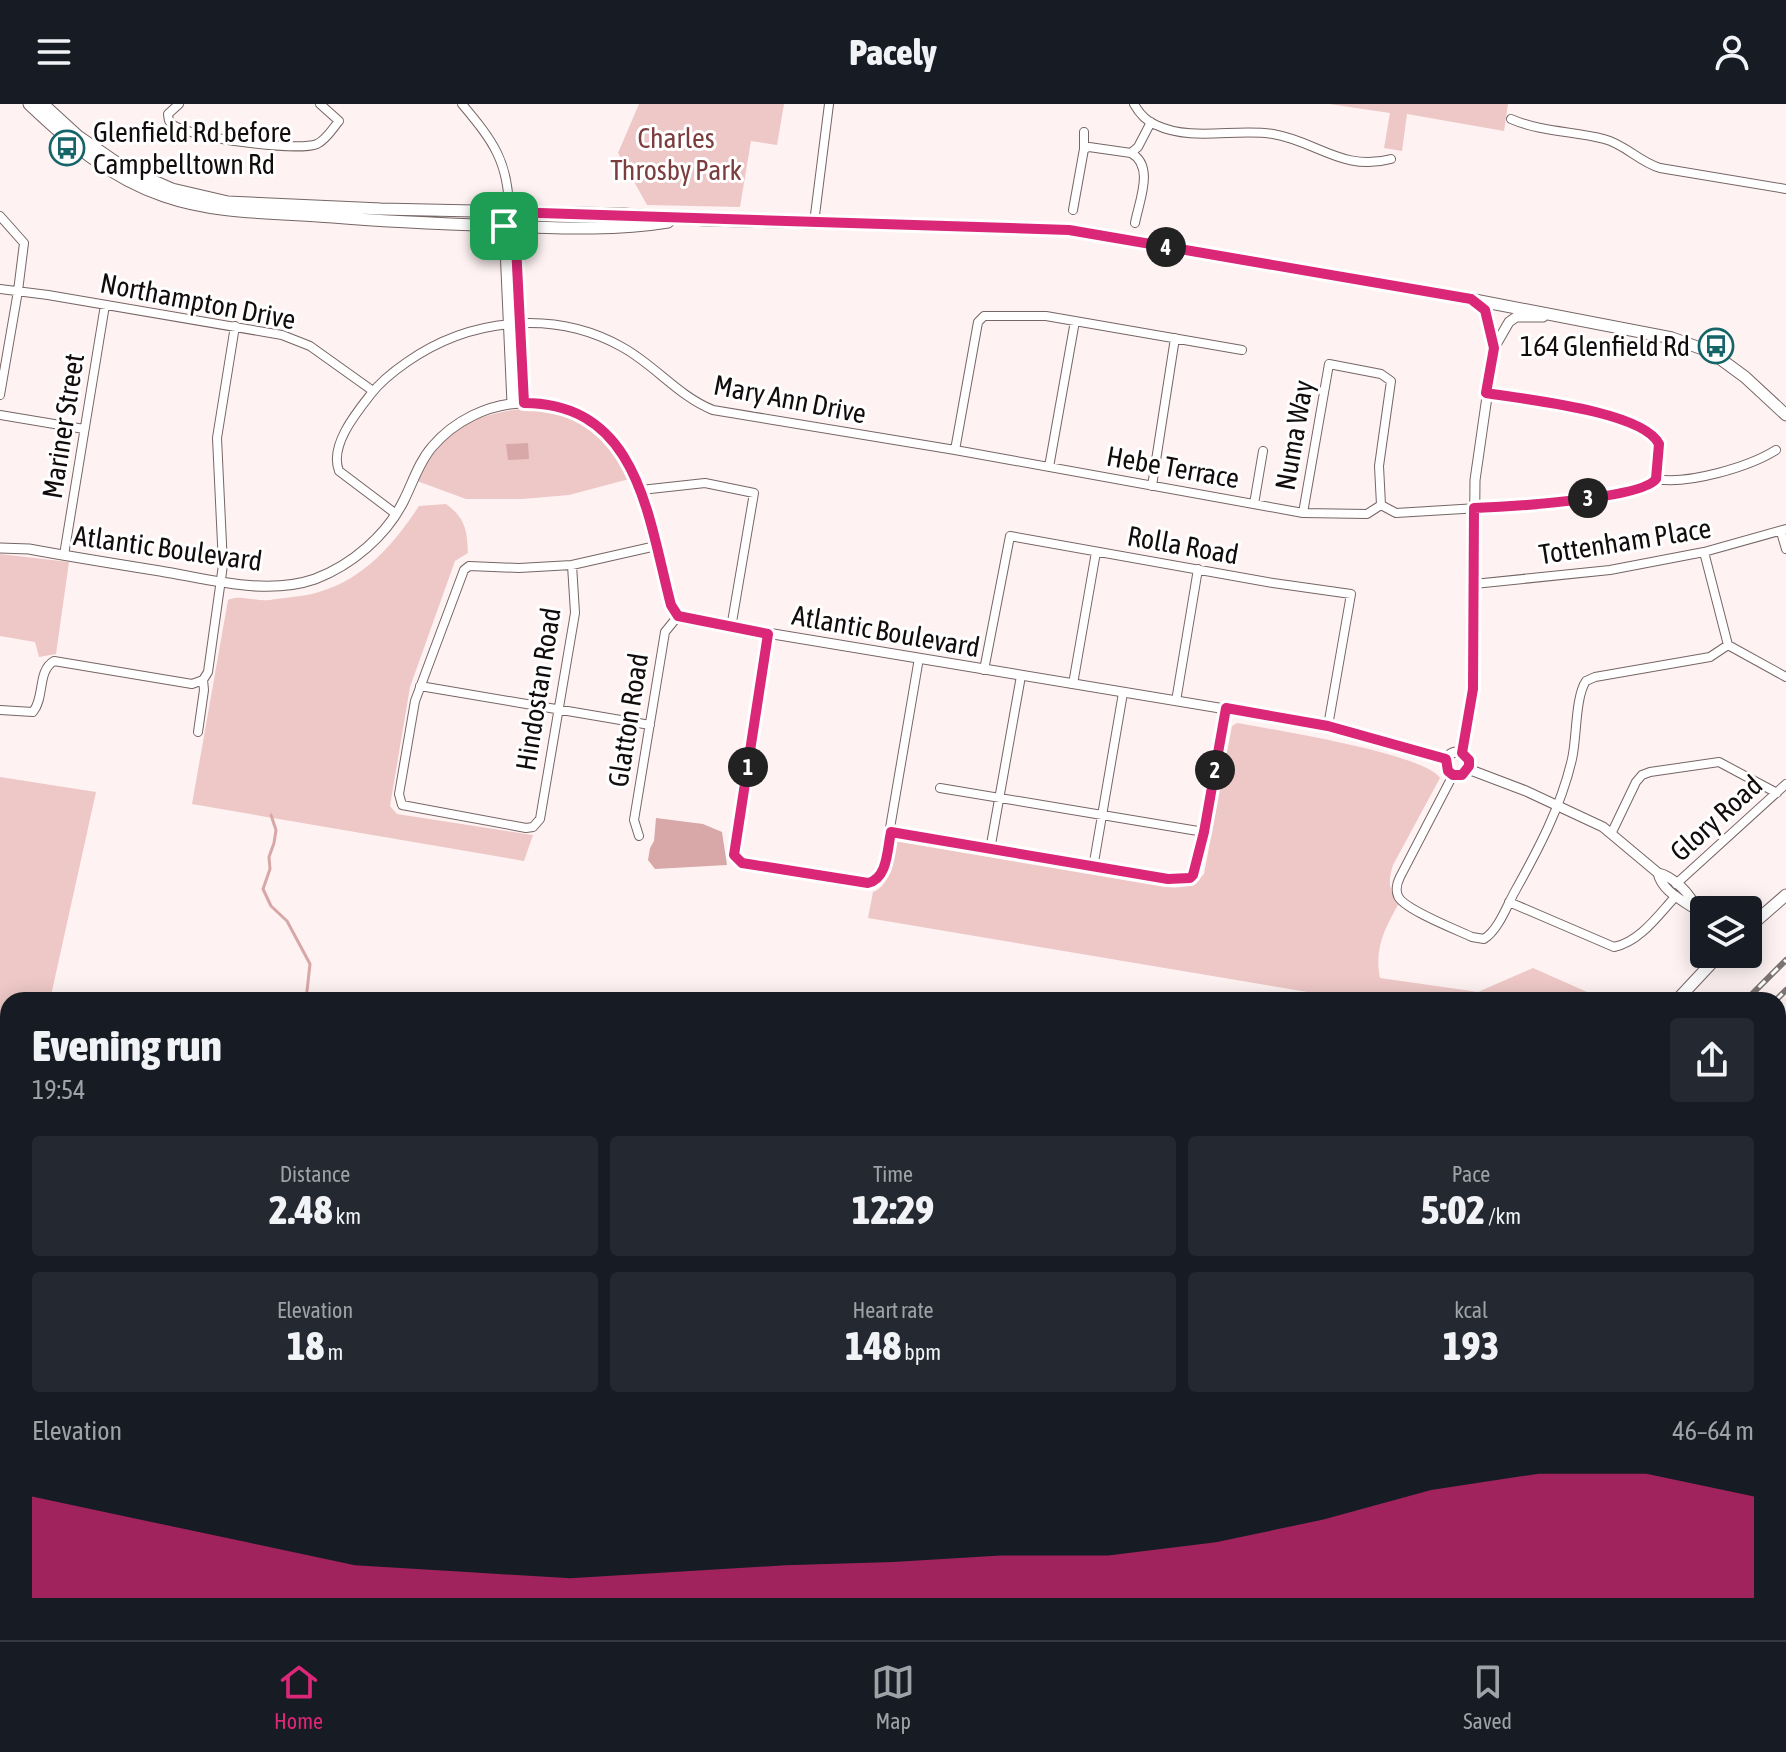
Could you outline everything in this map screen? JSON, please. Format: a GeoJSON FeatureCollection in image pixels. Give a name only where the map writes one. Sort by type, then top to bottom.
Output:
{"type":"FeatureCollection","features":[{"type":"Feature","properties":{"kind":"main road"},"geometry":{"type":"LineString","coordinates":[[29,104],[85,154],[118,176],[162,196],[198,206],[245,213],[381,222],[612,229],[688,219]]}},
{"type":"Feature","properties":{"kind":"main road"},"geometry":{"type":"LineString","coordinates":[[43,104],[78,136],[126,169],[160,185],[228,202],[1069,230],[1471,299],[1663,336],[1711,352],[1745,377],[1786,415]]}},
{"type":"Feature","properties":{"kind":"main road"},"geometry":{"type":"LineString","coordinates":[[1762,916],[1786,895]]}},
{"type":"Feature","properties":{"kind":"main road"},"geometry":{"type":"LineString","coordinates":[[1684,992],[1707,968]]}},
{"type":"Feature","properties":{"kind":"street"},"geometry":{"type":"LineString","coordinates":[[179,104],[168,114],[168,119],[192,133],[242,142],[305,146],[321,142],[339,121],[320,104]]}},
{"type":"Feature","properties":{"kind":"street"},"geometry":{"type":"LineString","coordinates":[[462,104],[494,143],[509,188],[524,403]]}},
{"type":"Feature","properties":{"kind":"street"},"geometry":{"type":"LineString","coordinates":[[814,223],[829,104]]}},
{"type":"Feature","properties":{"kind":"street"},"geometry":{"type":"LineString","coordinates":[[1134,104],[1151,122],[1184,132],[1276,134],[1329,155],[1373,164],[1391,159]]}},
{"type":"Feature","properties":{"kind":"street"},"geometry":{"type":"LineString","coordinates":[[1511,119],[1528,126],[1605,139],[1660,168],[1786,189]]}},
{"type":"Feature","properties":{"kind":"street"},"geometry":{"type":"LineString","coordinates":[[1131,153],[1138,147],[1151,122]]}},
{"type":"Feature","properties":{"kind":"street"},"geometry":{"type":"LineString","coordinates":[[1073,210],[1084,132]]}},
{"type":"Feature","properties":{"kind":"street"},"geometry":{"type":"LineString","coordinates":[[1084,149],[1089,147],[1131,153],[1141,160],[1145,175],[1135,223]]}},
{"type":"Feature","properties":{"kind":"street"},"geometry":{"type":"LineString","coordinates":[[0,216],[24,243],[0,395]]}},
{"type":"Feature","properties":{"kind":"street"},"geometry":{"type":"LineString","coordinates":[[510,226],[508,323],[512,403]]}},
{"type":"Feature","properties":{"kind":"street","name":"Northampton Drive"},"geometry":{"type":"LineString","coordinates":[[0,289],[293,338],[310,346],[373,391]]}},
{"type":"Feature","properties":{"kind":"street"},"geometry":{"type":"LineString","coordinates":[[1471,299],[1485,310],[1494,348]]}},
{"type":"Feature","properties":{"kind":"street","name":"Mariner Street"},"geometry":{"type":"LineString","coordinates":[[64,555],[105,305]]}},
{"type":"Feature","properties":{"kind":"street"},"geometry":{"type":"LineString","coordinates":[[955,450],[978,322],[984,316],[1046,316],[1242,350]]}},
{"type":"Feature","properties":{"kind":"street"},"geometry":{"type":"LineString","coordinates":[[1462,753],[1473,689],[1477,452],[1494,348],[1509,322],[1516,317],[1578,319]]}},
{"type":"Feature","properties":{"kind":"street"},"geometry":{"type":"LineString","coordinates":[[1049,467],[1075,321]]}},
{"type":"Feature","properties":{"kind":"street","name":"Mary Ann Drive"},"geometry":{"type":"LineString","coordinates":[[396,514],[346,478],[337,466],[344,435],[373,391],[432,346],[473,330],[508,323],[577,329],[612,342],[643,361],[697,404],[713,410],[955,450]]}},
{"type":"Feature","properties":{"kind":"street"},"geometry":{"type":"LineString","coordinates":[[198,732],[203,680],[208,672],[223,565],[217,438],[235,326]]}},
{"type":"Feature","properties":{"kind":"street"},"geometry":{"type":"LineString","coordinates":[[1152,486],[1175,338]]}},
{"type":"Feature","properties":{"kind":"street","name":"Numa Way"},"geometry":{"type":"LineString","coordinates":[[1303,513],[1329,364],[1381,374],[1391,381],[1379,466],[1381,505]]}},
{"type":"Feature","properties":{"kind":"street"},"geometry":{"type":"LineString","coordinates":[[1381,505],[1396,513],[1528,505],[1646,488],[1656,479],[1659,444],[1649,433],[1608,414],[1486,393]]}},
{"type":"Feature","properties":{"kind":"street","name":"Atlantic Boulevard"},"geometry":{"type":"LineString","coordinates":[[0,548],[29,549],[265,586],[315,579],[358,554],[377,538],[396,514],[420,463],[442,436],[475,414],[512,403],[564,408],[600,428],[620,448],[634,471],[671,605],[678,616],[731,628],[1328,726],[1446,759]]}},
{"type":"Feature","properties":{"kind":"street"},"geometry":{"type":"LineString","coordinates":[[0,415],[84,429]]}},
{"type":"Feature","properties":{"kind":"street","name":"Hebe Terrace"},"geometry":{"type":"LineString","coordinates":[[955,450],[1303,513],[1367,514],[1381,505]]}},
{"type":"Feature","properties":{"kind":"street"},"geometry":{"type":"LineString","coordinates":[[1656,479],[1680,481],[1755,461],[1776,450]]}},
{"type":"Feature","properties":{"kind":"street"},"geometry":{"type":"LineString","coordinates":[[1254,504],[1263,451]]}},
{"type":"Feature","properties":{"kind":"street"},"geometry":{"type":"LineString","coordinates":[[641,490],[705,483],[754,493],[731,628]]}},
{"type":"Feature","properties":{"kind":"street","name":"Tottenham Place"},"geometry":{"type":"LineString","coordinates":[[1474,584],[1610,570],[1704,552],[1783,531],[1786,549]]}},
{"type":"Feature","properties":{"kind":"street","name":"Rolla Road"},"geometry":{"type":"LineString","coordinates":[[984,670],[1010,536],[1351,594],[1328,726]]}},
{"type":"Feature","properties":{"kind":"street"},"geometry":{"type":"LineString","coordinates":[[650,725],[420,686],[464,570],[469,566],[519,568],[572,565],[656,546]]}},
{"type":"Feature","properties":{"kind":"street"},"geometry":{"type":"LineString","coordinates":[[1073,684],[1096,552]]}},
{"type":"Feature","properties":{"kind":"street"},"geometry":{"type":"LineString","coordinates":[[1704,552],[1728,645],[1786,677]]}},
{"type":"Feature","properties":{"kind":"street","name":"Hindostan Road"},"geometry":{"type":"LineString","coordinates":[[420,686],[399,794],[402,805],[533,827],[540,819],[575,613],[572,565]]}},
{"type":"Feature","properties":{"kind":"street"},"geometry":{"type":"LineString","coordinates":[[1176,701],[1198,569]]}},
{"type":"Feature","properties":{"kind":"street","name":"Glatton Road"},"geometry":{"type":"LineString","coordinates":[[639,836],[634,820],[665,632],[678,616]]}},
{"type":"Feature","properties":{"kind":"street"},"geometry":{"type":"LineString","coordinates":[[768,634],[734,855],[742,863],[868,883],[882,875],[919,658]]}},
{"type":"Feature","properties":{"kind":"street"},"geometry":{"type":"LineString","coordinates":[[1453,775],[1400,877],[1396,886],[1397,895],[1406,905],[1477,939],[1489,936],[1558,806],[1569,770],[1586,681],[1710,657],[1728,645]]}},
{"type":"Feature","properties":{"kind":"street"},"geometry":{"type":"LineString","coordinates":[[0,710],[33,712],[37,707],[45,668],[54,661],[192,684],[203,680]]}},
{"type":"Feature","properties":{"kind":"street"},"geometry":{"type":"LineString","coordinates":[[990,850],[1021,676]]}},
{"type":"Feature","properties":{"kind":"street"},"geometry":{"type":"LineString","coordinates":[[1093,868],[1123,693]]}},
{"type":"Feature","properties":{"kind":"street"},"geometry":{"type":"LineString","coordinates":[[891,832],[1093,868],[1184,879],[1193,875],[1204,832],[1226,708]]}},
{"type":"Feature","properties":{"kind":"street"},"geometry":{"type":"LineString","coordinates":[[1453,753],[1462,753],[1469,760],[1468,769],[1462,775],[1453,775],[1447,769],[1446,759],[1453,753]]}},
{"type":"Feature","properties":{"kind":"street"},"geometry":{"type":"LineString","coordinates":[[1612,832],[1636,782],[1650,772],[1719,762],[1777,793]]}},
{"type":"Feature","properties":{"kind":"street"},"geometry":{"type":"LineString","coordinates":[[1468,769],[1612,832],[1690,907]]}},
{"type":"Feature","properties":{"kind":"street","name":"Glory Road"},"geometry":{"type":"LineString","coordinates":[[1676,884],[1786,784]]}},
{"type":"Feature","properties":{"kind":"street"},"geometry":{"type":"LineString","coordinates":[[940,788],[1204,832]]}},
{"type":"Feature","properties":{"kind":"street"},"geometry":{"type":"LineString","coordinates":[[1658,873],[1666,874],[1690,897]]}},
{"type":"Feature","properties":{"kind":"street"},"geometry":{"type":"LineString","coordinates":[[1509,902],[1614,947],[1626,945],[1635,939],[1676,896]]}},
{"type":"Feature","properties":{"kind":"green space","name":"Charles Throsby Park"},"geometry":{"type":"Polygon","coordinates":[[[639,104],[784,104],[777,145],[751,141],[740,207],[647,205],[618,153],[639,104]]]}},
{"type":"Feature","properties":{"kind":"green space"},"geometry":{"type":"Polygon","coordinates":[[[1329,104],[1508,104],[1504,131],[1407,114],[1402,151],[1384,148],[1390,113],[1329,104]]]}},
{"type":"Feature","properties":{"kind":"green space"},"geometry":{"type":"Polygon","coordinates":[[[531,408],[562,414],[592,427],[612,444],[633,478],[569,495],[522,499],[466,499],[417,481],[438,448],[463,426],[493,414],[531,408]]]}},
{"type":"Feature","properties":{"kind":"green space"},"geometry":{"type":"Polygon","coordinates":[[[446,504],[464,525],[468,553],[455,561],[410,687],[390,806],[397,814],[533,835],[524,861],[192,804],[228,600],[270,600],[313,594],[335,586],[376,558],[399,534],[419,506],[446,504]]]}},
{"type":"Feature","properties":{"kind":"green space"},"geometry":{"type":"Polygon","coordinates":[[[0,554],[69,562],[56,654],[39,657],[35,642],[0,636],[0,554]]]}},
{"type":"Feature","properties":{"kind":"green space"},"geometry":{"type":"Polygon","coordinates":[[[1237,723],[1378,752],[1429,769],[1440,778],[1393,865],[1390,885],[1399,903],[1380,948],[1380,978],[1478,992],[1307,992],[868,918],[873,892],[887,878],[894,841],[1165,887],[1191,885],[1204,874],[1232,726],[1237,723]]]}},
{"type":"Feature","properties":{"kind":"green space"},"geometry":{"type":"Polygon","coordinates":[[[0,777],[96,792],[52,992],[0,992],[0,777]]]}},
{"type":"Feature","properties":{"kind":"green space"},"geometry":{"type":"Polygon","coordinates":[[[1533,968],[1587,992],[1478,992],[1533,968]]]}},
{"type":"Feature","properties":{"kind":"shaded area"},"geometry":{"type":"Polygon","coordinates":[[[528,443],[529,459],[508,460],[506,444],[528,443]]]}},
{"type":"Feature","properties":{"kind":"shaded area"},"geometry":{"type":"Polygon","coordinates":[[[656,818],[703,824],[722,832],[727,865],[655,869],[648,860],[656,818]]]}},
{"type":"Feature","properties":{"kind":"waterway"},"geometry":{"type":"LineString","coordinates":[[271,815],[276,830],[269,857],[270,869],[263,889],[271,906],[287,921],[310,964],[307,992]]}},
{"type":"Feature","properties":{"kind":"railway"},"geometry":{"type":"LineString","coordinates":[[1754,992],[1786,960]]}},
{"type":"Feature","properties":{"kind":"place","name":"Glenfield Rd before Campbelltown Rd"},"geometry":{"type":"Point","coordinates":[67,148]}},
{"type":"Feature","properties":{"kind":"place","name":"164 Glenfield Rd"},"geometry":{"type":"Point","coordinates":[1716,346]}},
{"type":"Feature","properties":{"kind":"route"},"geometry":{"type":"LineString","coordinates":[[509,212],[556,212],[705,220],[1069,230],[1471,299],[1485,310],[1494,348],[1486,393],[1608,414],[1649,433],[1659,444],[1656,479],[1646,488],[1613,494],[1568,501],[1474,508],[1473,689],[1462,753],[1469,760],[1469,766],[1462,775],[1453,775],[1448,771],[1446,759],[1373,737],[1226,708],[1204,832],[1196,867],[1190,878],[1168,879],[1093,868],[891,832],[882,875],[868,883],[742,863],[734,855],[768,634],[678,616],[671,605],[640,484],[620,448],[600,428],[576,413],[553,405],[524,403],[515,226],[504,226],[509,212]]}}]}
